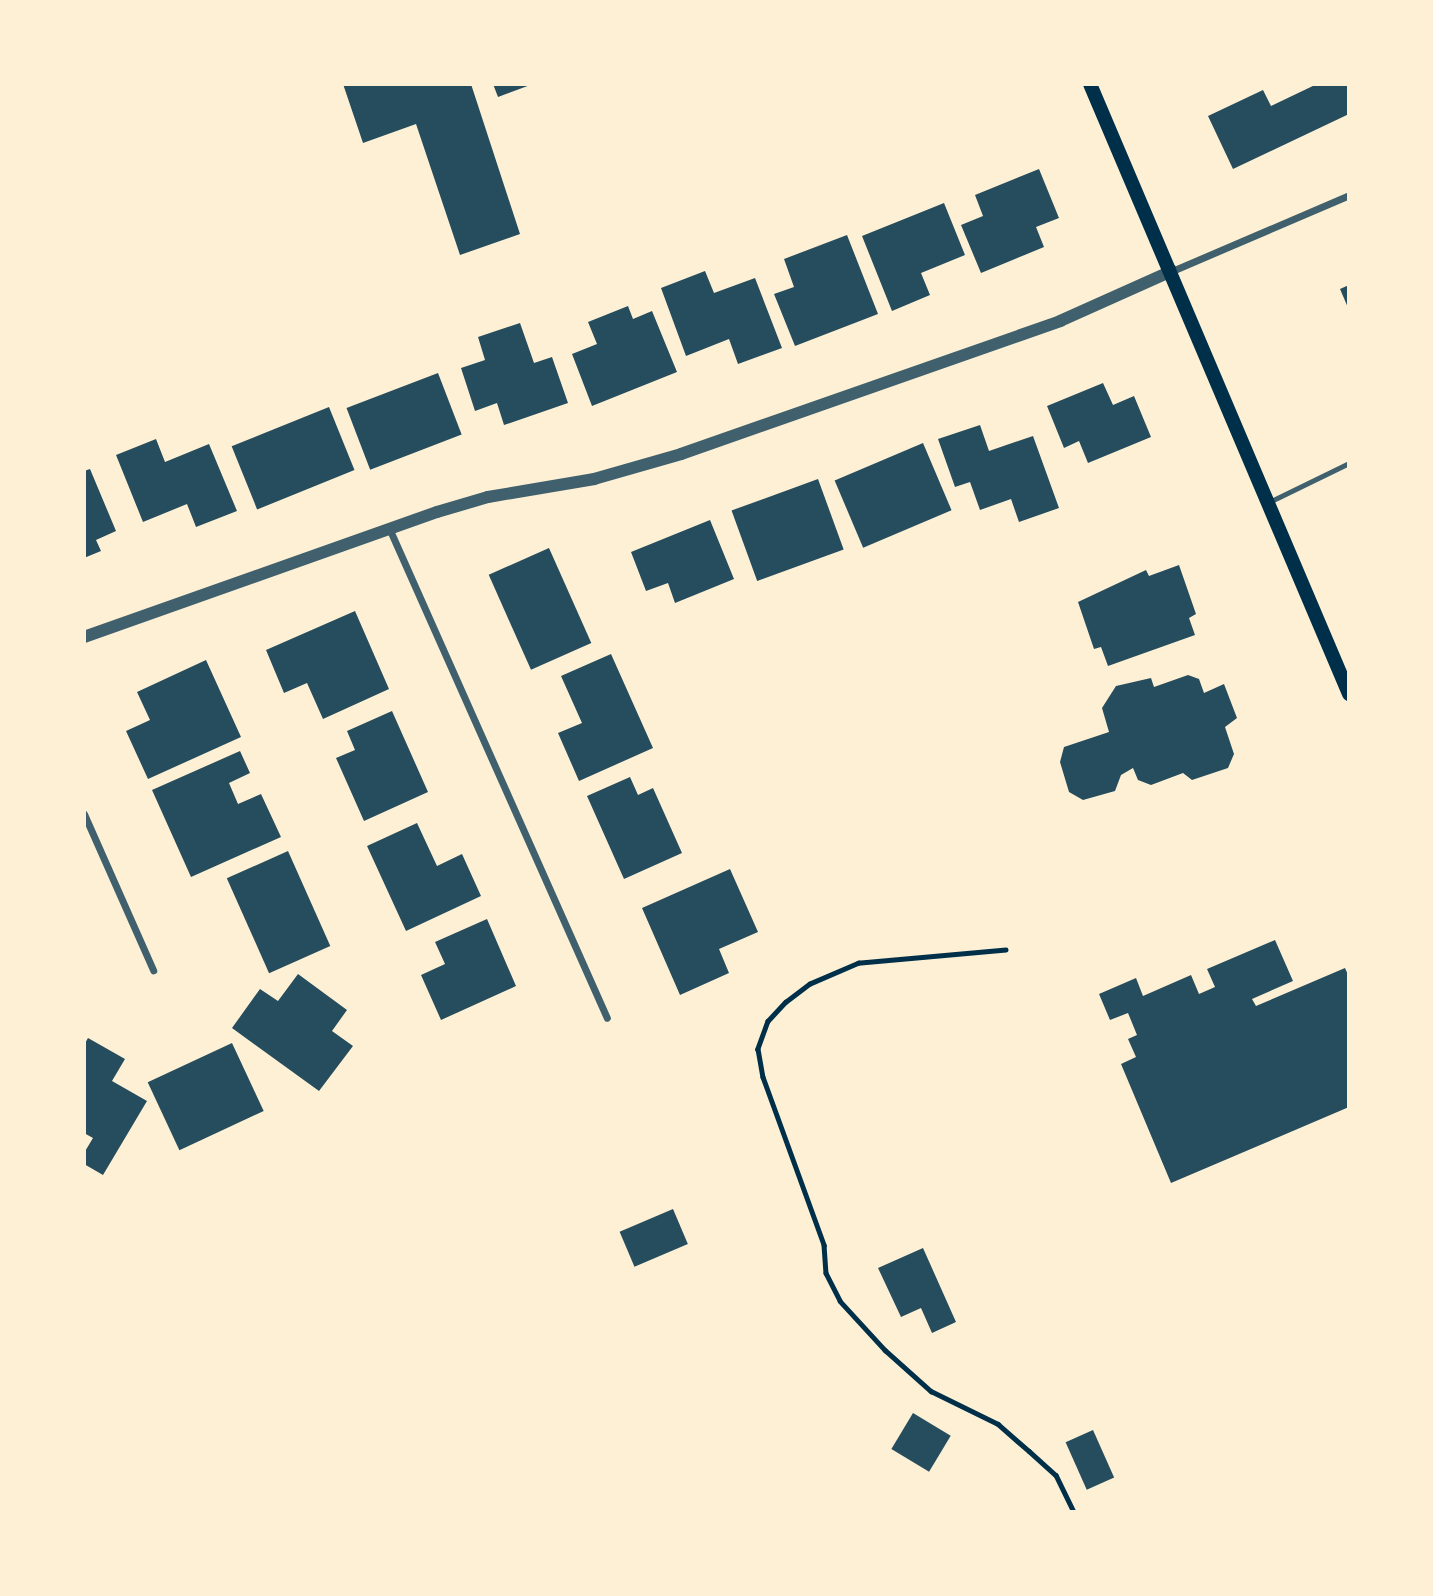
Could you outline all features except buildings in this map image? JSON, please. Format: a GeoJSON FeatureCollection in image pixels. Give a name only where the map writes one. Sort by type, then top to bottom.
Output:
{"type":"FeatureCollection","features":[{"type":"Feature","properties":{"kind":"main road"},"geometry":{"type":"LineString","coordinates":[[1090,84],[1172,271],[1266,504],[1349,694]]}},
{"type":"Feature","properties":{"kind":"street"},"geometry":{"type":"LineString","coordinates":[[84,638],[388,528],[488,497],[594,479],[681,454],[1048,325],[1349,195]]}},
{"type":"Feature","properties":{"kind":"street"},"geometry":{"type":"LineString","coordinates":[[388,528],[607,1017]]}},
{"type":"Feature","properties":{"kind":"street"},"geometry":{"type":"LineString","coordinates":[[84,814],[153,970]]}},
{"type":"Feature","properties":{"kind":"lane"},"geometry":{"type":"LineString","coordinates":[[1266,504],[1349,463]]}},
{"type":"Feature","properties":{"kind":"path"},"geometry":{"type":"LineString","coordinates":[[1006,950],[895,958],[850,967],[810,984],[786,1002],[768,1021],[758,1049],[763,1077],[824,1245],[826,1273],[840,1301],[885,1350],[931,1391],[998,1424],[1047,1467],[1074,1512]]}}]}
